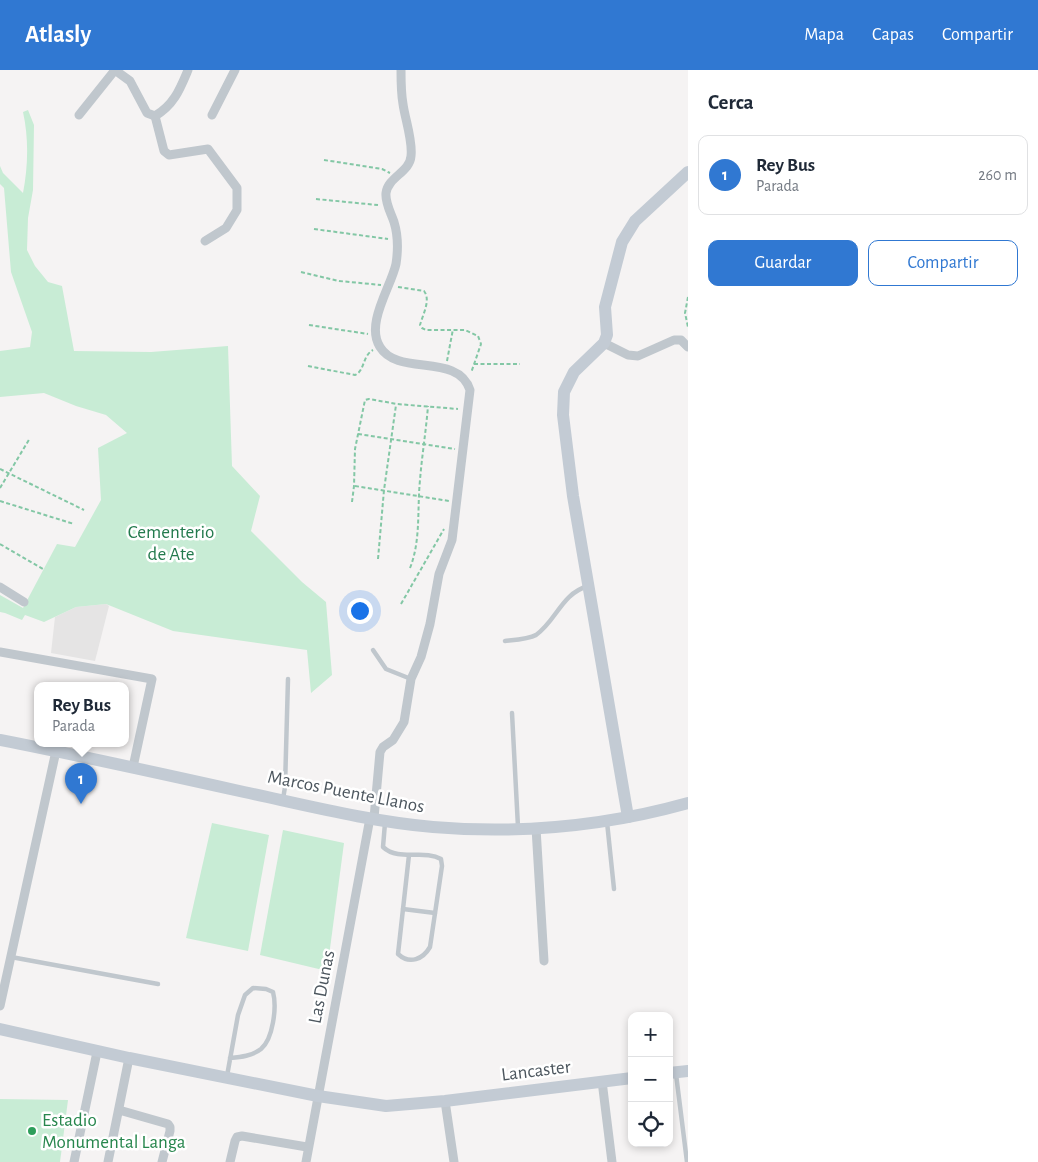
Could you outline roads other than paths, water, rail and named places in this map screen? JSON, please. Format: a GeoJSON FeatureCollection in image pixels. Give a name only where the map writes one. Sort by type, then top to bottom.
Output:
{"type":"FeatureCollection","features":[{"type":"Feature","properties":{"kind":"street"},"geometry":{"type":"LineString","coordinates":[[78,115],[115,70],[130,81],[147,113],[155,116]]}},
{"type":"Feature","properties":{"kind":"street"},"geometry":{"type":"LineString","coordinates":[[155,116],[174,100],[188,70]]}},
{"type":"Feature","properties":{"kind":"street"},"geometry":{"type":"LineString","coordinates":[[212,115],[235,70]]}},
{"type":"Feature","properties":{"kind":"street","name":"Las Dunas"},"geometry":{"type":"LineString","coordinates":[[306,1162],[307,1147],[376,819],[380,752],[383,747],[393,740],[404,722],[411,679],[421,657],[430,624],[439,574],[452,540],[470,390],[462,376],[445,369],[393,360],[379,347],[376,335],[377,317],[396,263],[397,240],[395,224],[388,206],[386,193],[397,176],[407,167],[411,156],[402,101],[401,70]]}},
{"type":"Feature","properties":{"kind":"street"},"geometry":{"type":"LineString","coordinates":[[155,116],[164,151],[169,155],[176,155],[208,149],[237,188],[237,210],[226,228],[205,241]]}},
{"type":"Feature","properties":{"kind":"street"},"geometry":{"type":"LineString","coordinates":[[628,817],[573,496],[562,415],[564,392],[574,372],[604,343],[608,327],[605,308],[622,242],[635,221],[688,172]]}},
{"type":"Feature","properties":{"kind":"street"},"geometry":{"type":"LineString","coordinates":[[604,343],[632,356],[638,356],[674,340],[681,340],[688,346]]}},
{"type":"Feature","properties":{"kind":"street"},"geometry":{"type":"LineString","coordinates":[[0,587],[24,602]]}},
{"type":"Feature","properties":{"kind":"street"},"geometry":{"type":"LineString","coordinates":[[0,652],[152,679],[133,767]]}},
{"type":"Feature","properties":{"kind":"street","name":"Marcos Puente Llanos"},"geometry":{"type":"LineString","coordinates":[[0,740],[34,747]]}},
{"type":"Feature","properties":{"kind":"street","name":"Marcos Puente Llanos"},"geometry":{"type":"LineString","coordinates":[[36,747],[376,819],[455,828],[536,828],[628,817],[688,803]]}},
{"type":"Feature","properties":{"kind":"street"},"geometry":{"type":"LineString","coordinates":[[0,1006],[56,751]]}},
{"type":"Feature","properties":{"kind":"street"},"geometry":{"type":"LineString","coordinates":[[536,828],[544,961]]}},
{"type":"Feature","properties":{"kind":"street","name":"Lancaster"},"geometry":{"type":"LineString","coordinates":[[0,1030],[97,1052],[318,1096],[386,1106],[445,1101],[628,1078]]}},
{"type":"Feature","properties":{"kind":"street"},"geometry":{"type":"LineString","coordinates":[[74,1162],[97,1052]]}},
{"type":"Feature","properties":{"kind":"street"},"geometry":{"type":"LineString","coordinates":[[108,1162],[129,1058]]}},
{"type":"Feature","properties":{"kind":"street"},"geometry":{"type":"LineString","coordinates":[[602,1081],[612,1162]]}},
{"type":"Feature","properties":{"kind":"street"},"geometry":{"type":"LineString","coordinates":[[445,1101],[454,1162]]}},
{"type":"Feature","properties":{"kind":"street"},"geometry":{"type":"LineString","coordinates":[[118,1110],[168,1124],[170,1131],[162,1162]]}},
{"type":"Feature","properties":{"kind":"street"},"geometry":{"type":"LineString","coordinates":[[230,1162],[235,1141],[237,1137],[242,1136],[307,1147]]}},
{"type":"Feature","properties":{"kind":"lane"},"geometry":{"type":"LineString","coordinates":[[505,641],[535,636],[554,616],[567,598],[582,588],[589,586]]}},
{"type":"Feature","properties":{"kind":"lane"},"geometry":{"type":"LineString","coordinates":[[373,650],[386,669],[411,679]]}},
{"type":"Feature","properties":{"kind":"lane"},"geometry":{"type":"LineString","coordinates":[[282,800],[285,786],[288,679]]}},
{"type":"Feature","properties":{"kind":"lane"},"geometry":{"type":"LineString","coordinates":[[512,713],[518,829]]}},
{"type":"Feature","properties":{"kind":"lane"},"geometry":{"type":"LineString","coordinates":[[376,819],[383,846],[389,852],[436,856],[441,859],[442,866],[430,947],[426,954],[418,959],[403,958],[398,954],[409,855]]}},
{"type":"Feature","properties":{"kind":"lane"},"geometry":{"type":"LineString","coordinates":[[606,820],[614,889]]}},
{"type":"Feature","properties":{"kind":"lane"},"geometry":{"type":"LineString","coordinates":[[403,909],[435,913]]}},
{"type":"Feature","properties":{"kind":"lane"},"geometry":{"type":"LineString","coordinates":[[11,957],[158,984]]}},
{"type":"Feature","properties":{"kind":"lane"},"geometry":{"type":"LineString","coordinates":[[227,1078],[230,1058],[238,1014],[245,996],[253,988],[266,989],[273,992],[275,1001],[272,1028],[262,1048],[243,1057],[230,1058]]}},
{"type":"Feature","properties":{"kind":"lane"},"geometry":{"type":"LineString","coordinates":[[678,1072],[687,1162]]}},
{"type":"Feature","properties":{"kind":"place","name":"Rey Bus"},"geometry":{"type":"Point","coordinates":[81,804]}},
{"type":"Feature","properties":{"kind":"place","name":"Estadio Monumental Langa"},"geometry":{"type":"Point","coordinates":[32,1131]}},
{"type":"Feature","properties":{"kind":"park label","name":"Cementerio de Ate"},"geometry":{"type":"Point","coordinates":[171,543]}}]}
